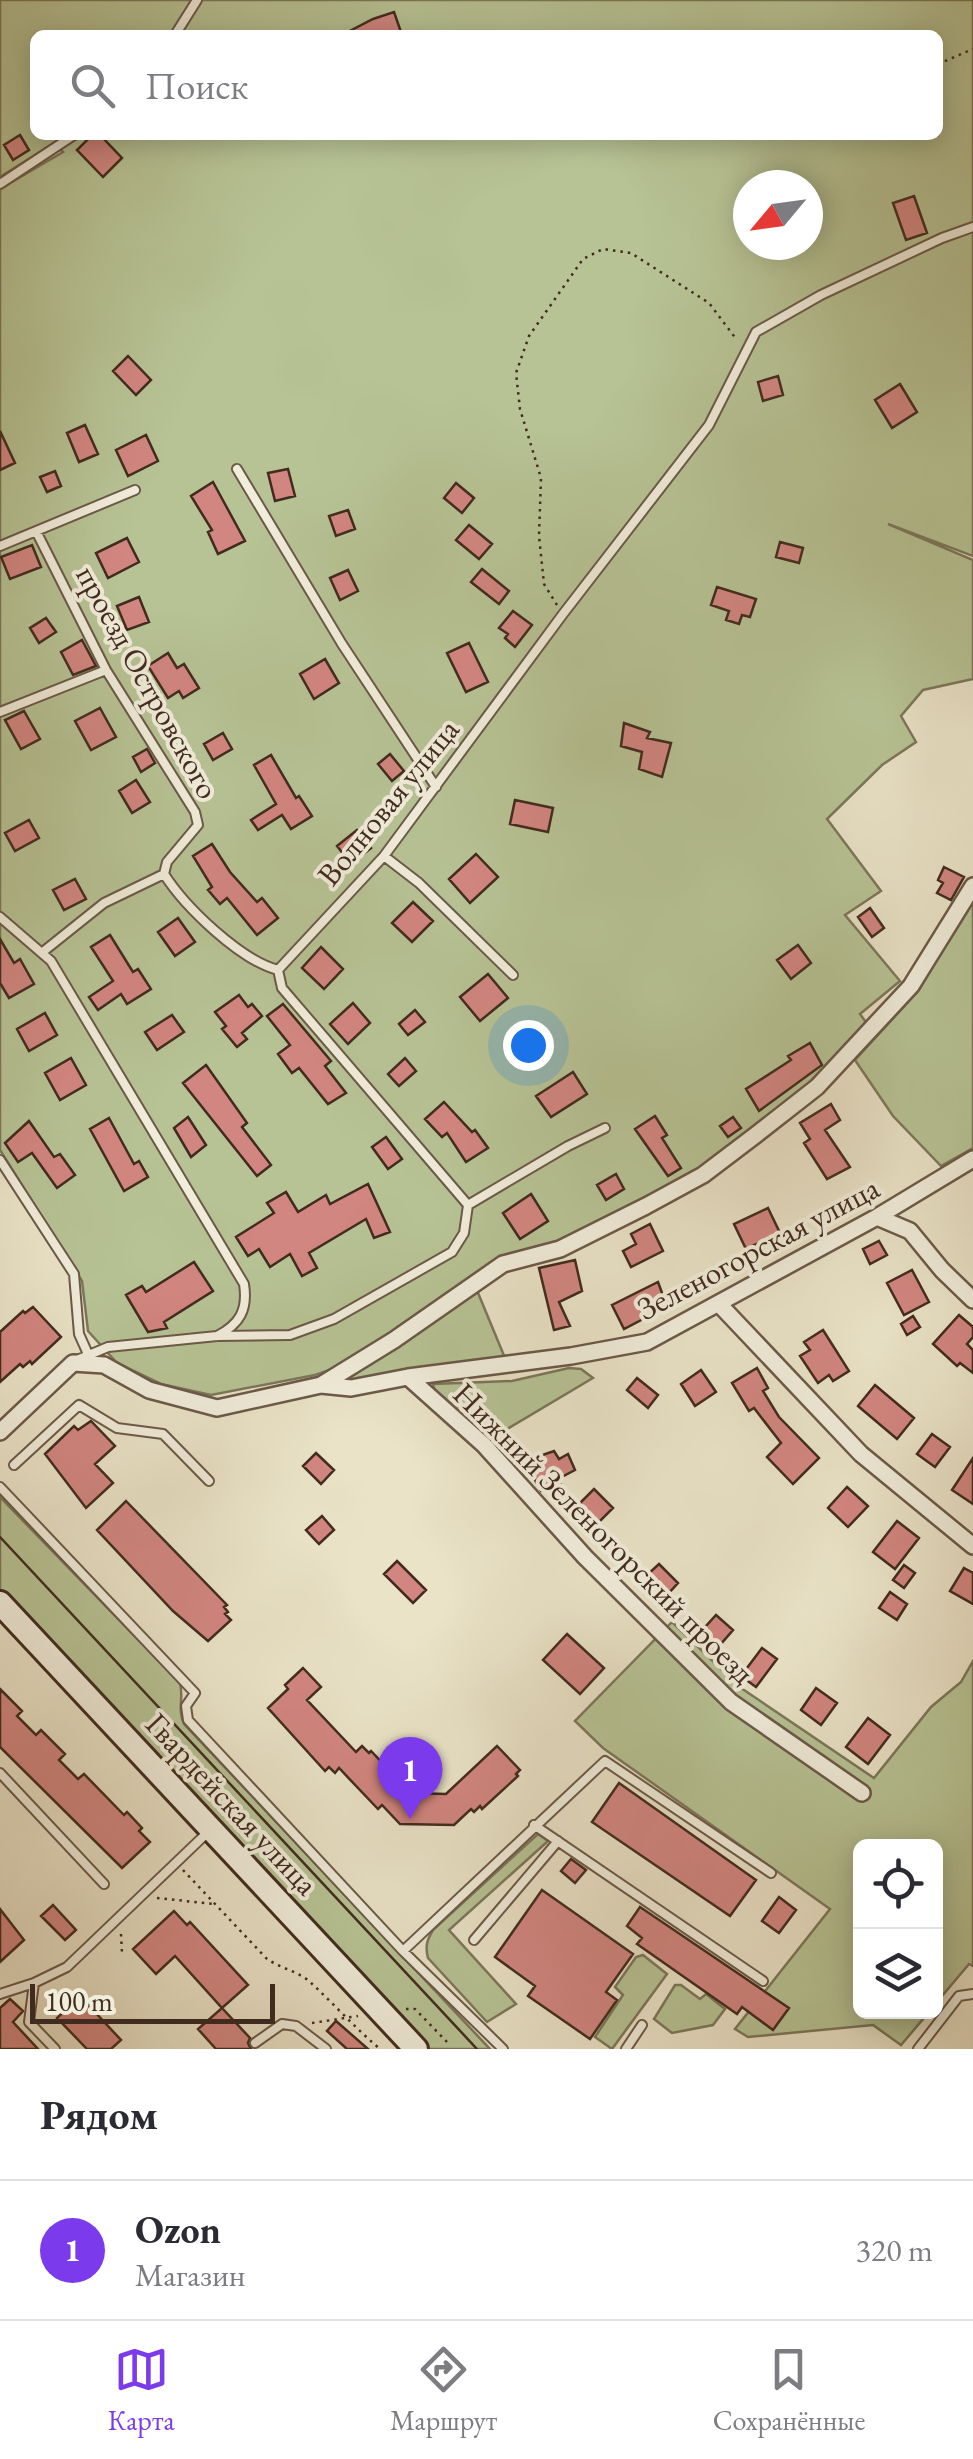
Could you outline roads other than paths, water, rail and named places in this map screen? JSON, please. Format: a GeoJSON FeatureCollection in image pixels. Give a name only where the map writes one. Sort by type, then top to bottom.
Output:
{"type":"FeatureCollection","features":[{"type":"Feature","properties":{"kind":"street"},"geometry":{"type":"LineString","coordinates":[[0,1432],[81,1358],[104,1365],[150,1390],[217,1408],[321,1384],[394,1340],[503,1264],[560,1249],[704,1175],[817,1087],[910,986],[973,886]]}},
{"type":"Feature","properties":{"kind":"street","name":"Зеленогорская улица"},"geometry":{"type":"LineString","coordinates":[[321,1384],[351,1388],[647,1342],[877,1217],[973,1159]]}},
{"type":"Feature","properties":{"kind":"street"},"geometry":{"type":"LineString","coordinates":[[877,1217],[910,1231],[973,1300]]}},
{"type":"Feature","properties":{"kind":"street"},"geometry":{"type":"LineString","coordinates":[[720,1305],[861,1454],[973,1546]]}},
{"type":"Feature","properties":{"kind":"street","name":"Нижний Зеленогорский проезд"},"geometry":{"type":"LineString","coordinates":[[408,1377],[484,1445],[586,1557],[732,1702],[862,1793]]}},
{"type":"Feature","properties":{"kind":"street","name":"Гвардейская улица"},"geometry":{"type":"LineString","coordinates":[[0,1603],[416,2049]]}},
{"type":"Feature","properties":{"kind":"lane"},"geometry":{"type":"LineString","coordinates":[[178,30],[196,0]]}},
{"type":"Feature","properties":{"kind":"lane"},"geometry":{"type":"LineString","coordinates":[[0,184],[69,140]]}},
{"type":"Feature","properties":{"kind":"lane","name":"Волновая улица"},"geometry":{"type":"LineString","coordinates":[[278,970],[384,856],[709,425],[756,332],[821,295],[973,227]]}},
{"type":"Feature","properties":{"kind":"lane"},"geometry":{"type":"LineString","coordinates":[[236,470],[342,644],[436,786]]}},
{"type":"Feature","properties":{"kind":"lane"},"geometry":{"type":"LineString","coordinates":[[0,546],[135,490]]}},
{"type":"Feature","properties":{"kind":"lane","name":"проезд Островского"},"geometry":{"type":"LineString","coordinates":[[36,532],[106,670],[196,812],[198,825],[167,862],[164,874]]}},
{"type":"Feature","properties":{"kind":"lane"},"geometry":{"type":"LineString","coordinates":[[0,712],[106,670]]}},
{"type":"Feature","properties":{"kind":"lane"},"geometry":{"type":"LineString","coordinates":[[384,856],[418,883],[512,975]]}},
{"type":"Feature","properties":{"kind":"lane"},"geometry":{"type":"LineString","coordinates":[[0,1160],[74,1274],[81,1358],[108,1347],[217,1336],[290,1336],[334,1319],[452,1252],[464,1232],[468,1205],[282,988],[278,970],[262,966],[221,936],[164,874],[104,903],[44,951]]}},
{"type":"Feature","properties":{"kind":"lane"},"geometry":{"type":"LineString","coordinates":[[0,917],[32,946],[44,951],[244,1284],[242,1314],[234,1327],[217,1336]]}},
{"type":"Feature","properties":{"kind":"lane"},"geometry":{"type":"LineString","coordinates":[[468,1205],[605,1128]]}},
{"type":"Feature","properties":{"kind":"lane"},"geometry":{"type":"LineString","coordinates":[[14,1464],[79,1405],[117,1428],[164,1434],[209,1481]]}},
{"type":"Feature","properties":{"kind":"lane"},"geometry":{"type":"LineString","coordinates":[[0,1487],[195,1693],[186,1706],[188,1720],[403,1951],[503,2049]]}},
{"type":"Feature","properties":{"kind":"lane"},"geometry":{"type":"LineString","coordinates":[[403,1951],[605,1761],[771,1874]]}},
{"type":"Feature","properties":{"kind":"lane"},"geometry":{"type":"LineString","coordinates":[[0,1773],[104,1884]]}},
{"type":"Feature","properties":{"kind":"lane"},"geometry":{"type":"LineString","coordinates":[[534,1825],[763,1982]]}},
{"type":"Feature","properties":{"kind":"lane"},"geometry":{"type":"LineString","coordinates":[[0,1994],[67,1967],[211,1828]]}},
{"type":"Feature","properties":{"kind":"lane"},"geometry":{"type":"LineString","coordinates":[[474,1940],[558,1842]]}},
{"type":"Feature","properties":{"kind":"lane"},"geometry":{"type":"LineString","coordinates":[[34,1983],[29,2022],[56,2049]]}},
{"type":"Feature","properties":{"kind":"lane"},"geometry":{"type":"LineString","coordinates":[[918,2049],[960,1996],[973,1994]]}},
{"type":"Feature","properties":{"kind":"lane"},"geometry":{"type":"LineString","coordinates":[[265,2049],[256,2042],[282,2024],[296,2026],[326,2049]]}},
{"type":"Feature","properties":{"kind":"lane"},"geometry":{"type":"LineString","coordinates":[[626,2049],[642,2026]]}},
{"type":"Feature","properties":{"kind":"tram line"},"geometry":{"type":"LineString","coordinates":[[0,1537],[477,2049]]}},
{"type":"Feature","properties":{"kind":"place","name":"Ozon"},"geometry":{"type":"Point","coordinates":[410,1819]}}]}
